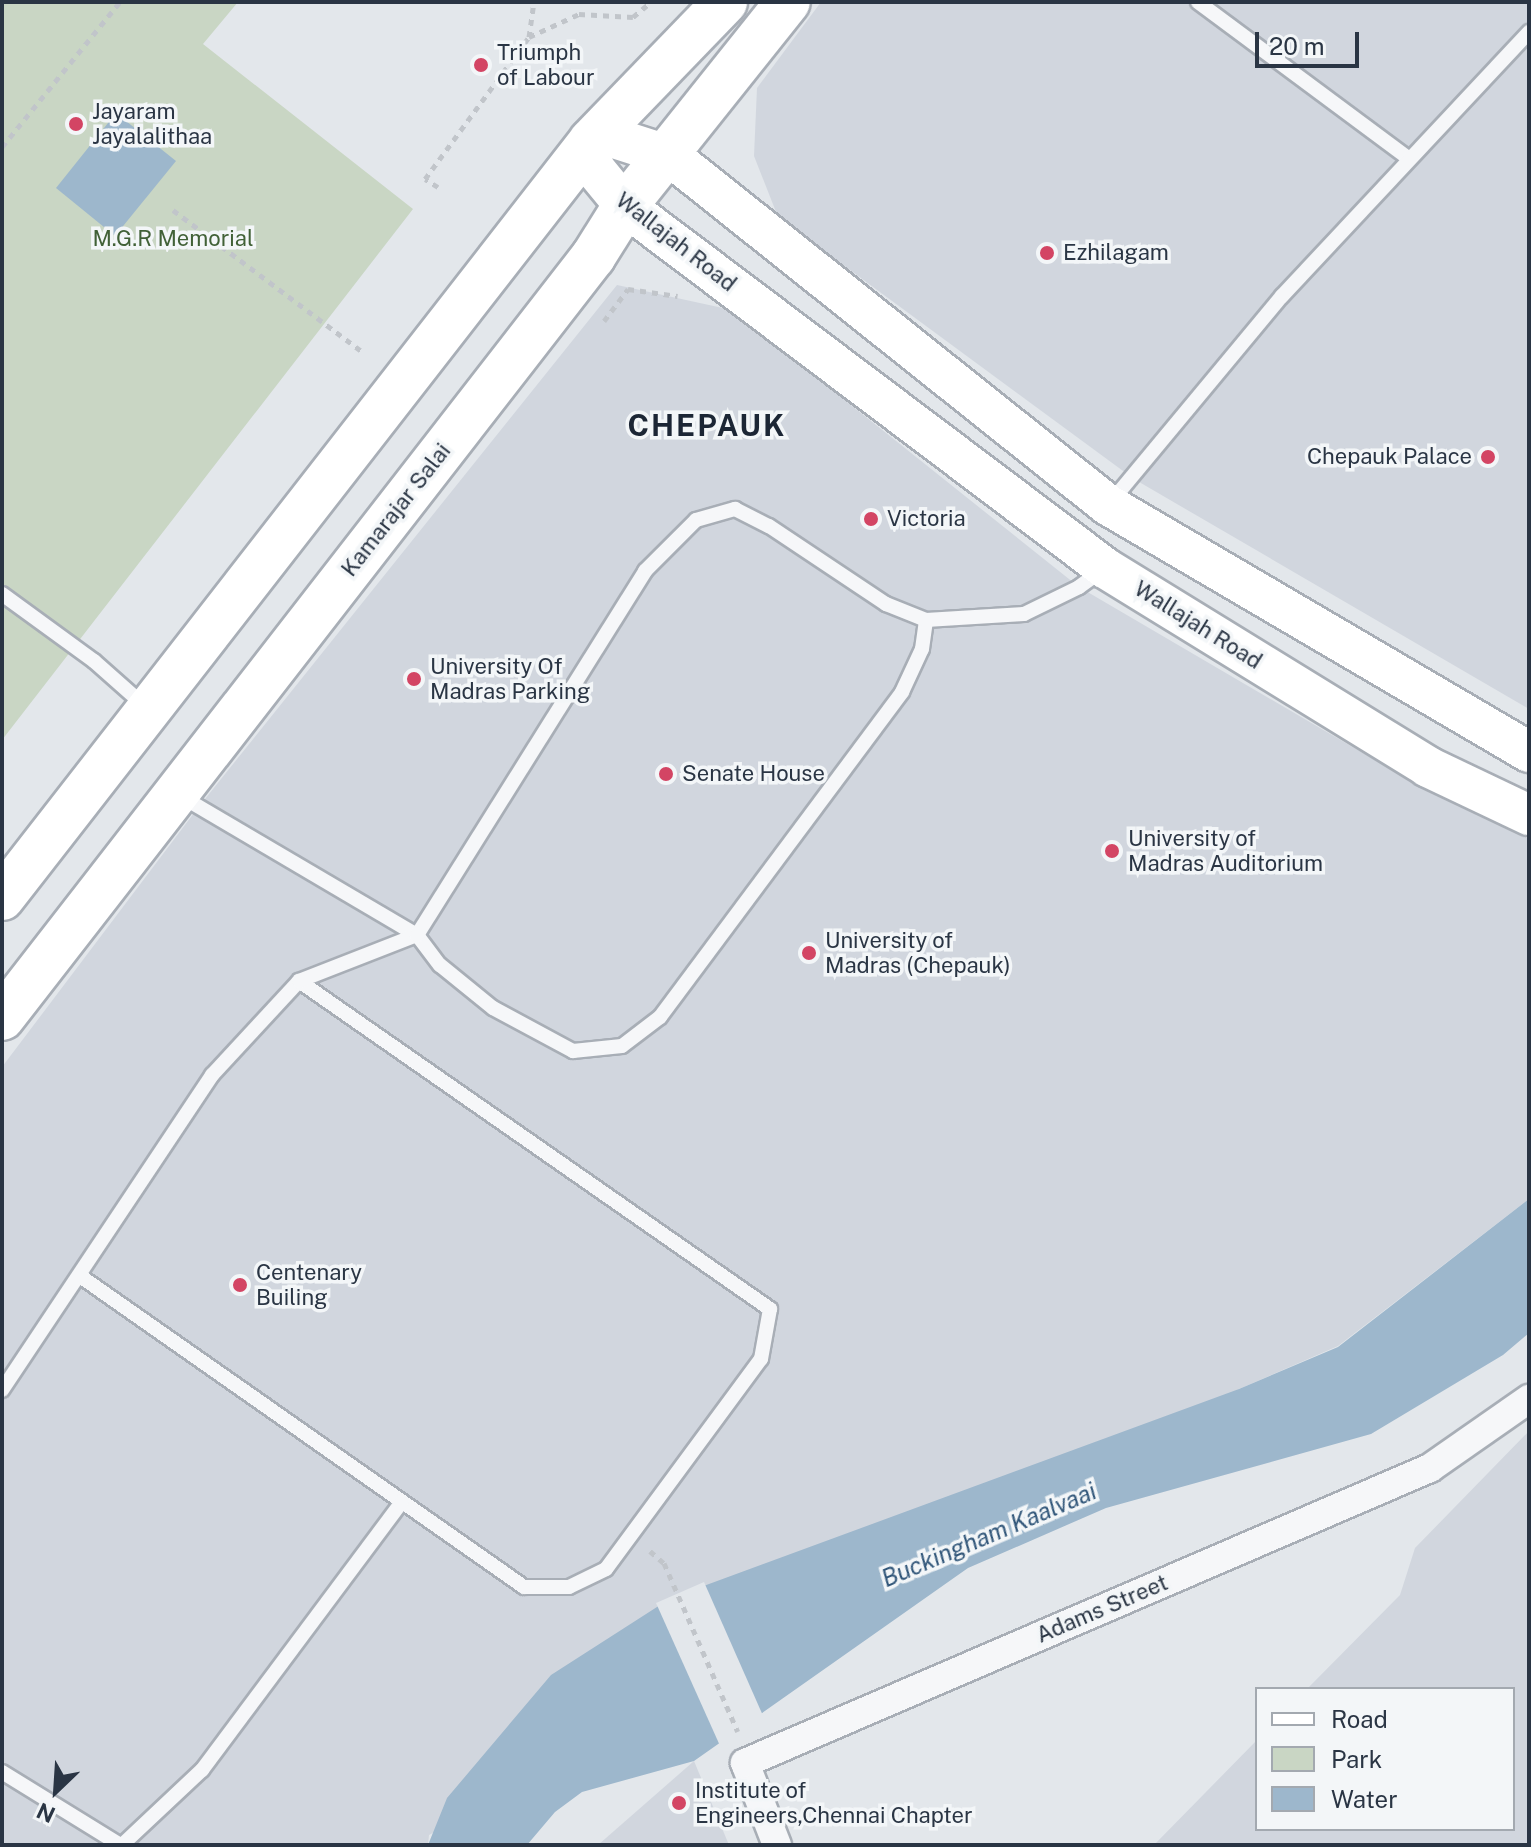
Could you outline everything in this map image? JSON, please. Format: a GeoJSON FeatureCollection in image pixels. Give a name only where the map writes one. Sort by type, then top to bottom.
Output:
{"type":"FeatureCollection","features":[{"type":"Feature","properties":{"kind":"main road"},"geometry":{"type":"LineString","coordinates":[[2,898],[147,707],[591,141],[725,2]]}},
{"type":"Feature","properties":{"kind":"main road","name":"Kamarajar Salai"},"geometry":{"type":"LineString","coordinates":[[2,1018],[593,257],[625,206],[670,156],[788,2]]}},
{"type":"Feature","properties":{"kind":"main road"},"geometry":{"type":"LineString","coordinates":[[591,141],[611,137],[670,156],[1108,505],[1529,752]]}},
{"type":"Feature","properties":{"kind":"main road","name":"Wallajah Road"},"geometry":{"type":"LineString","coordinates":[[591,141],[593,167],[625,206],[1105,568],[1428,767],[1529,815]]}},
{"type":"Feature","properties":{"kind":"street","name":"Adams Street"},"geometry":{"type":"LineString","coordinates":[[777,1845],[745,1763],[1430,1468],[1529,1399]]}},
{"type":"Feature","properties":{"kind":"lane"},"geometry":{"type":"LineString","coordinates":[[1198,2],[1408,158]]}},
{"type":"Feature","properties":{"kind":"lane"},"geometry":{"type":"LineString","coordinates":[[1108,505],[1282,296],[1529,32]]}},
{"type":"Feature","properties":{"kind":"lane"},"geometry":{"type":"LineString","coordinates":[[2,1390],[212,1075],[299,981],[417,935],[645,571],[696,520],[735,509],[769,526],[886,604],[926,620],[1024,614],[1079,587],[1105,568]]}},
{"type":"Feature","properties":{"kind":"lane"},"geometry":{"type":"LineString","coordinates":[[2,594],[147,707]]}},
{"type":"Feature","properties":{"kind":"lane"},"geometry":{"type":"LineString","coordinates":[[176,792],[417,935],[440,965],[493,1008],[573,1051],[622,1046],[660,1017],[902,692],[922,649],[926,620]]}},
{"type":"Feature","properties":{"kind":"lane"},"geometry":{"type":"LineString","coordinates":[[80,1276],[524,1587],[569,1587],[606,1569],[761,1359],[770,1309],[299,981]]}},
{"type":"Feature","properties":{"kind":"lane"},"geometry":{"type":"LineString","coordinates":[[2,1772],[121,1845],[202,1770],[402,1502]]}},
{"type":"Feature","properties":{"kind":"path"},"geometry":{"type":"LineString","coordinates":[[2,147],[120,2]]}},
{"type":"Feature","properties":{"kind":"path"},"geometry":{"type":"LineString","coordinates":[[438,187],[425,179],[529,37],[534,2]]}},
{"type":"Feature","properties":{"kind":"path"},"geometry":{"type":"LineString","coordinates":[[529,37],[579,14],[633,17],[651,2]]}},
{"type":"Feature","properties":{"kind":"path"},"geometry":{"type":"LineString","coordinates":[[173,210],[364,353]]}},
{"type":"Feature","properties":{"kind":"path"},"geometry":{"type":"LineString","coordinates":[[604,321],[628,289],[683,296]]}},
{"type":"Feature","properties":{"kind":"path"},"geometry":{"type":"LineString","coordinates":[[668,1574],[743,1745]]}},
{"type":"Feature","properties":{"kind":"shaded area"},"geometry":{"type":"Polygon","coordinates":[[[821,2],[1529,2],[1529,709],[1134,479],[778,217],[754,156],[757,88],[821,2]]]}},
{"type":"Feature","properties":{"kind":"shaded area","name":"University of Madras (Chepauk)"},"geometry":{"type":"Polygon","coordinates":[[[617,285],[732,310],[1079,587],[1397,773],[1529,839],[1529,1199],[1338,1346],[1239,1389],[429,1835],[428,1845],[2,1845],[2,1067],[197,809],[617,285]]]}},
{"type":"Feature","properties":{"kind":"shaded area"},"geometry":{"type":"Polygon","coordinates":[[[1529,1431],[1529,1845],[1154,1845],[1255,1742],[1255,1831],[1515,1831],[1515,1687],[1309,1687],[1400,1595],[1415,1548],[1529,1431]]]}},
{"type":"Feature","properties":{"kind":"shaded area","name":"Institute of Engineers,Chennai Chapter"},"geometry":{"type":"Polygon","coordinates":[[[694,1761],[729,1845],[598,1845],[694,1761]]]}},
{"type":"Feature","properties":{"kind":"green space","name":"M.G.R Memorial"},"geometry":{"type":"Polygon","coordinates":[[[2,2],[238,2],[203,44],[413,209],[2,740],[2,2]]]}},
{"type":"Feature","properties":{"kind":"water"},"geometry":{"type":"Polygon","coordinates":[[[116,113],[176,161],[115,236],[56,188],[116,113]]]}},
{"type":"Feature","properties":{"kind":"water","name":"Buckingham Kaalvaai"},"geometry":{"type":"Polygon","coordinates":[[[1529,1199],[1529,1333],[1503,1355],[1371,1434],[1106,1508],[968,1568],[694,1761],[582,1792],[555,1812],[527,1845],[428,1845],[447,1798],[551,1675],[671,1598],[1239,1389],[1338,1347],[1529,1199]]]}},
{"type":"Feature","properties":{"kind":"pier"},"geometry":{"type":"Polygon","coordinates":[[[704,1582],[764,1718],[721,1748],[656,1603],[704,1582]]]}},
{"type":"Feature","properties":{"kind":"place","name":"Triumph of Labour"},"geometry":{"type":"Point","coordinates":[481,65]}},
{"type":"Feature","properties":{"kind":"place","name":"Jayaram Jayalalithaa"},"geometry":{"type":"Point","coordinates":[76,124]}},
{"type":"Feature","properties":{"kind":"place","name":"Ezhilagam"},"geometry":{"type":"Point","coordinates":[1047,253]}},
{"type":"Feature","properties":{"kind":"place","name":"Chepauk Palace"},"geometry":{"type":"Point","coordinates":[1488,457]}},
{"type":"Feature","properties":{"kind":"place","name":"Victoria"},"geometry":{"type":"Point","coordinates":[871,519]}},
{"type":"Feature","properties":{"kind":"place","name":"University Of Madras Parking"},"geometry":{"type":"Point","coordinates":[414,679]}},
{"type":"Feature","properties":{"kind":"place","name":"Senate House"},"geometry":{"type":"Point","coordinates":[666,774]}},
{"type":"Feature","properties":{"kind":"place","name":"University of Madras Auditorium"},"geometry":{"type":"Point","coordinates":[1112,851]}},
{"type":"Feature","properties":{"kind":"place","name":"University of Madras (Chepauk)"},"geometry":{"type":"Point","coordinates":[809,953]}},
{"type":"Feature","properties":{"kind":"place","name":"Centenary Builing"},"geometry":{"type":"Point","coordinates":[240,1285]}},
{"type":"Feature","properties":{"kind":"place","name":"Institute of Engineers,Chennai Chapter"},"geometry":{"type":"Point","coordinates":[679,1803]}},
{"type":"Feature","properties":{"kind":"district","name":"CHEPAUK"},"geometry":{"type":"Point","coordinates":[707,425]}}]}
